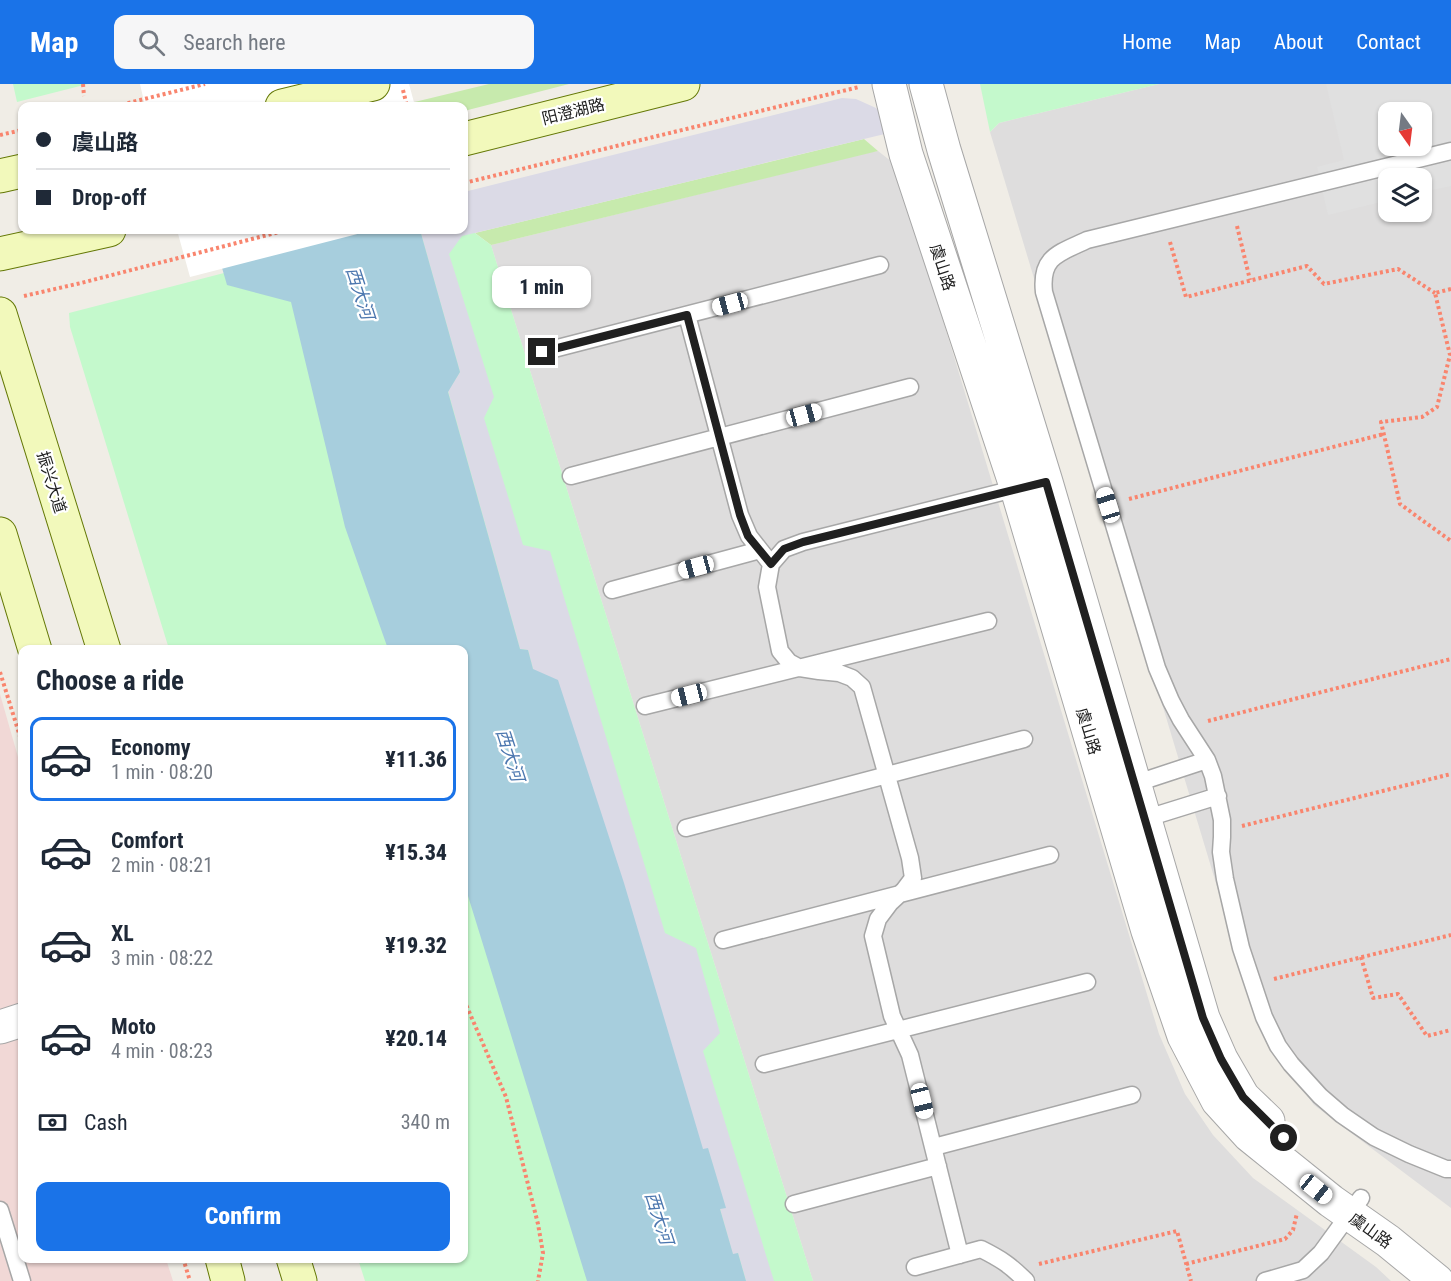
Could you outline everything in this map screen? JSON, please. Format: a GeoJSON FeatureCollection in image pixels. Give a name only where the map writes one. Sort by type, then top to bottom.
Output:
{"type":"FeatureCollection","features":[{"type":"Feature","properties":{"kind":"main road"},"geometry":{"type":"LineString","coordinates":[[299,102],[373,84]]}},
{"type":"Feature","properties":{"kind":"main road","name":"阳澄湖路"},"geometry":{"type":"LineString","coordinates":[[468,138],[683,84]]}},
{"type":"Feature","properties":{"kind":"main road"},"geometry":{"type":"LineString","coordinates":[[0,176],[18,172]]}},
{"type":"Feature","properties":{"kind":"main road"},"geometry":{"type":"LineString","coordinates":[[0,254],[92,234]]}},
{"type":"Feature","properties":{"kind":"main road","name":"振兴大道"},"geometry":{"type":"LineString","coordinates":[[10,306],[103,645]]}},
{"type":"Feature","properties":{"kind":"main road"},"geometry":{"type":"LineString","coordinates":[[0,534],[34,645]]}},
{"type":"Feature","properties":{"kind":"main road"},"geometry":{"type":"LineString","coordinates":[[223,1263],[228,1281]]}},
{"type":"Feature","properties":{"kind":"main road"},"geometry":{"type":"LineString","coordinates":[[295,1263],[300,1281]]}},
{"type":"Feature","properties":{"kind":"street","name":"虞山路"},"geometry":{"type":"LineString","coordinates":[[926,84],[1148,931],[1184,1036],[1218,1101],[1249,1135],[1302,1177],[1355,1206],[1388,1216],[1451,1269]]}},
{"type":"Feature","properties":{"kind":"street","name":"虞山路"},"geometry":{"type":"LineString","coordinates":[[874,85],[906,154],[1031,485],[1134,784],[1203,1018],[1221,1059],[1243,1097],[1304,1155],[1388,1241],[1437,1281]]}},
{"type":"Feature","properties":{"kind":"street"},"geometry":{"type":"LineString","coordinates":[[0,1027],[18,1021]]}},
{"type":"Feature","properties":{"kind":"lane"},"geometry":{"type":"LineString","coordinates":[[1451,151],[1088,240],[1055,255],[1046,267],[1043,278],[1044,292],[1157,668],[1171,701],[1207,760],[1213,776],[1218,796],[1225,879],[1241,948],[1264,1017],[1278,1046],[1291,1064],[1342,1116],[1374,1137],[1409,1154],[1451,1169]]}},
{"type":"Feature","properties":{"kind":"lane"},"geometry":{"type":"LineString","coordinates":[[542,352],[880,265]]}},
{"type":"Feature","properties":{"kind":"lane"},"geometry":{"type":"LineString","coordinates":[[687,315],[740,515],[748,536],[771,564]]}},
{"type":"Feature","properties":{"kind":"lane"},"geometry":{"type":"LineString","coordinates":[[571,476],[910,387]]}},
{"type":"Feature","properties":{"kind":"lane"},"geometry":{"type":"LineString","coordinates":[[960,1255],[910,1055],[892,1016],[873,936],[878,919],[913,878],[910,858],[862,687],[852,678],[839,673],[800,668],[789,662],[780,651],[767,586],[771,564],[784,549],[803,542],[1031,485]]}},
{"type":"Feature","properties":{"kind":"lane"},"geometry":{"type":"LineString","coordinates":[[612,590],[760,550]]}},
{"type":"Feature","properties":{"kind":"lane"},"geometry":{"type":"LineString","coordinates":[[645,706],[988,621]]}},
{"type":"Feature","properties":{"kind":"lane"},"geometry":{"type":"LineString","coordinates":[[686,828],[1024,739]]}},
{"type":"Feature","properties":{"kind":"lane"},"geometry":{"type":"LineString","coordinates":[[1134,784],[1207,760]]}},
{"type":"Feature","properties":{"kind":"lane"},"geometry":{"type":"LineString","coordinates":[[1144,819],[1218,796]]}},
{"type":"Feature","properties":{"kind":"lane"},"geometry":{"type":"LineString","coordinates":[[723,940],[1050,855]]}},
{"type":"Feature","properties":{"kind":"lane"},"geometry":{"type":"LineString","coordinates":[[764,1064],[1087,982]]}},
{"type":"Feature","properties":{"kind":"lane"},"geometry":{"type":"LineString","coordinates":[[934,1147],[1132,1095]]}},
{"type":"Feature","properties":{"kind":"lane"},"geometry":{"type":"LineString","coordinates":[[794,1204],[938,1166]]}},
{"type":"Feature","properties":{"kind":"lane"},"geometry":{"type":"LineString","coordinates":[[1265,1281],[1303,1270],[1321,1253],[1355,1206]]}},
{"type":"Feature","properties":{"kind":"lane"},"geometry":{"type":"LineString","coordinates":[[0,1210],[20,1280]]}},
{"type":"Feature","properties":{"kind":"lane"},"geometry":{"type":"LineString","coordinates":[[915,1267],[981,1249],[997,1257],[1021,1276]]}},
{"type":"Feature","properties":{"kind":"path"},"geometry":{"type":"LineString","coordinates":[[83,84],[84,96]]}},
{"type":"Feature","properties":{"kind":"path"},"geometry":{"type":"LineString","coordinates":[[132,102],[205,84]]}},
{"type":"Feature","properties":{"kind":"path"},"geometry":{"type":"LineString","coordinates":[[402,84],[406,102]]}},
{"type":"Feature","properties":{"kind":"path"},"geometry":{"type":"LineString","coordinates":[[468,182],[874,85]]}},
{"type":"Feature","properties":{"kind":"path"},"geometry":{"type":"LineString","coordinates":[[0,135],[18,131]]}},
{"type":"Feature","properties":{"kind":"path"},"geometry":{"type":"LineString","coordinates":[[1232,205],[1250,280]]}},
{"type":"Feature","properties":{"kind":"path"},"geometry":{"type":"LineString","coordinates":[[1164,221],[1186,297],[1307,266],[1324,284],[1398,269],[1435,293],[1450,355],[1437,407],[1422,417],[1381,422],[1400,504],[1451,541]]}},
{"type":"Feature","properties":{"kind":"path"},"geometry":{"type":"LineString","coordinates":[[10,306],[81,283],[271,234]]}},
{"type":"Feature","properties":{"kind":"path"},"geometry":{"type":"LineString","coordinates":[[1435,293],[1451,289]]}},
{"type":"Feature","properties":{"kind":"path"},"geometry":{"type":"LineString","coordinates":[[1108,505],[1384,434]]}},
{"type":"Feature","properties":{"kind":"path"},"geometry":{"type":"LineString","coordinates":[[1186,727],[1451,659]]}},
{"type":"Feature","properties":{"kind":"path"},"geometry":{"type":"LineString","coordinates":[[0,672],[18,730]]}},
{"type":"Feature","properties":{"kind":"path"},"geometry":{"type":"LineString","coordinates":[[1222,831],[1451,774]]}},
{"type":"Feature","properties":{"kind":"path"},"geometry":{"type":"LineString","coordinates":[[1253,984],[1451,935]]}},
{"type":"Feature","properties":{"kind":"path"},"geometry":{"type":"LineString","coordinates":[[1362,957],[1372,998],[1398,994],[1427,1036],[1451,1030]]}},
{"type":"Feature","properties":{"kind":"path"},"geometry":{"type":"LineString","coordinates":[[468,1009],[506,1097],[543,1252],[538,1281]]}},
{"type":"Feature","properties":{"kind":"path"},"geometry":{"type":"LineString","coordinates":[[1186,1264],[1285,1239],[1293,1230],[1302,1177]]}},
{"type":"Feature","properties":{"kind":"path"},"geometry":{"type":"LineString","coordinates":[[1021,1276],[1177,1231],[1191,1281]]}},
{"type":"Feature","properties":{"kind":"path"},"geometry":{"type":"LineString","coordinates":[[185,1263],[190,1281]]}},
{"type":"Feature","properties":{"kind":"shaded area"},"geometry":{"type":"Polygon","coordinates":[[[1159,84],[1451,84],[1451,1208],[1314,1105],[1276,1053],[1252,1003],[990,132],[999,123],[1159,84]]]}},
{"type":"Feature","properties":{"kind":"shaded area"},"geometry":{"type":"Polygon","coordinates":[[[1326,84],[1451,84],[1451,186],[1432,190],[1432,168],[1378,168],[1378,203],[1328,215],[1317,167],[1344,160],[1326,84]]]}},
{"type":"Feature","properties":{"kind":"shaded area"},"geometry":{"type":"Polygon","coordinates":[[[842,98],[856,99],[876,108],[893,132],[462,236],[449,254],[494,397],[484,418],[523,545],[550,551],[665,933],[696,948],[720,1033],[703,1051],[774,1281],[746,1281],[738,1253],[733,1255],[720,1209],[725,1207],[708,1149],[703,1150],[528,650],[520,649],[448,391],[460,372],[421,234],[468,234],[468,191],[842,98]]]}},
{"type":"Feature","properties":{"kind":"shaded area"},"geometry":{"type":"Polygon","coordinates":[[[878,151],[896,165],[1159,1034],[1185,1094],[1213,1135],[1253,1178],[1376,1267],[1391,1281],[813,1281],[491,245],[878,151]]]}},
{"type":"Feature","properties":{"kind":"shaded area"},"geometry":{"type":"Polygon","coordinates":[[[0,694],[18,757],[18,1263],[167,1263],[173,1281],[0,1281],[0,694]]]}},
{"type":"Feature","properties":{"kind":"green space"},"geometry":{"type":"Polygon","coordinates":[[[13,84],[88,84],[17,102],[13,84]]]}},
{"type":"Feature","properties":{"kind":"green space"},"geometry":{"type":"Polygon","coordinates":[[[489,84],[569,84],[468,110],[468,102],[415,102],[489,84]]]}},
{"type":"Feature","properties":{"kind":"green space"},"geometry":{"type":"Polygon","coordinates":[[[980,84],[1159,84],[999,123],[990,132],[980,84]]]}},
{"type":"Feature","properties":{"kind":"green space"},"geometry":{"type":"Polygon","coordinates":[[[864,139],[878,151],[491,245],[475,233],[864,139]]]}},
{"type":"Feature","properties":{"kind":"green space"},"geometry":{"type":"Polygon","coordinates":[[[468,228],[491,245],[813,1281],[365,1281],[359,1263],[468,1263],[468,645],[168,645],[70,327],[69,313],[375,234],[468,234],[468,228]]]}},
{"type":"Feature","properties":{"kind":"water","name":"西大河"},"geometry":{"type":"Polygon","coordinates":[[[212,234],[421,234],[460,372],[448,392],[520,649],[528,650],[533,669],[558,680],[624,883],[703,1149],[708,1148],[726,1208],[720,1209],[733,1254],[738,1253],[746,1281],[587,1281],[468,896],[468,645],[387,645],[345,527],[291,302],[227,285],[212,234]]]}},
{"type":"Feature","properties":{"kind":"pier"},"geometry":{"type":"Polygon","coordinates":[[[140,84],[409,84],[414,102],[144,102],[140,84]]]}},
{"type":"Feature","properties":{"kind":"pier"},"geometry":{"type":"Polygon","coordinates":[[[178,234],[357,234],[190,277],[178,234]]]}},
{"type":"Feature","properties":{"kind":"route"},"geometry":{"type":"LineString","coordinates":[[542,352],[687,315],[740,515],[748,536],[771,564],[784,549],[803,542],[1046,482],[1203,1018],[1221,1059],[1243,1097],[1284,1138]]}}]}
